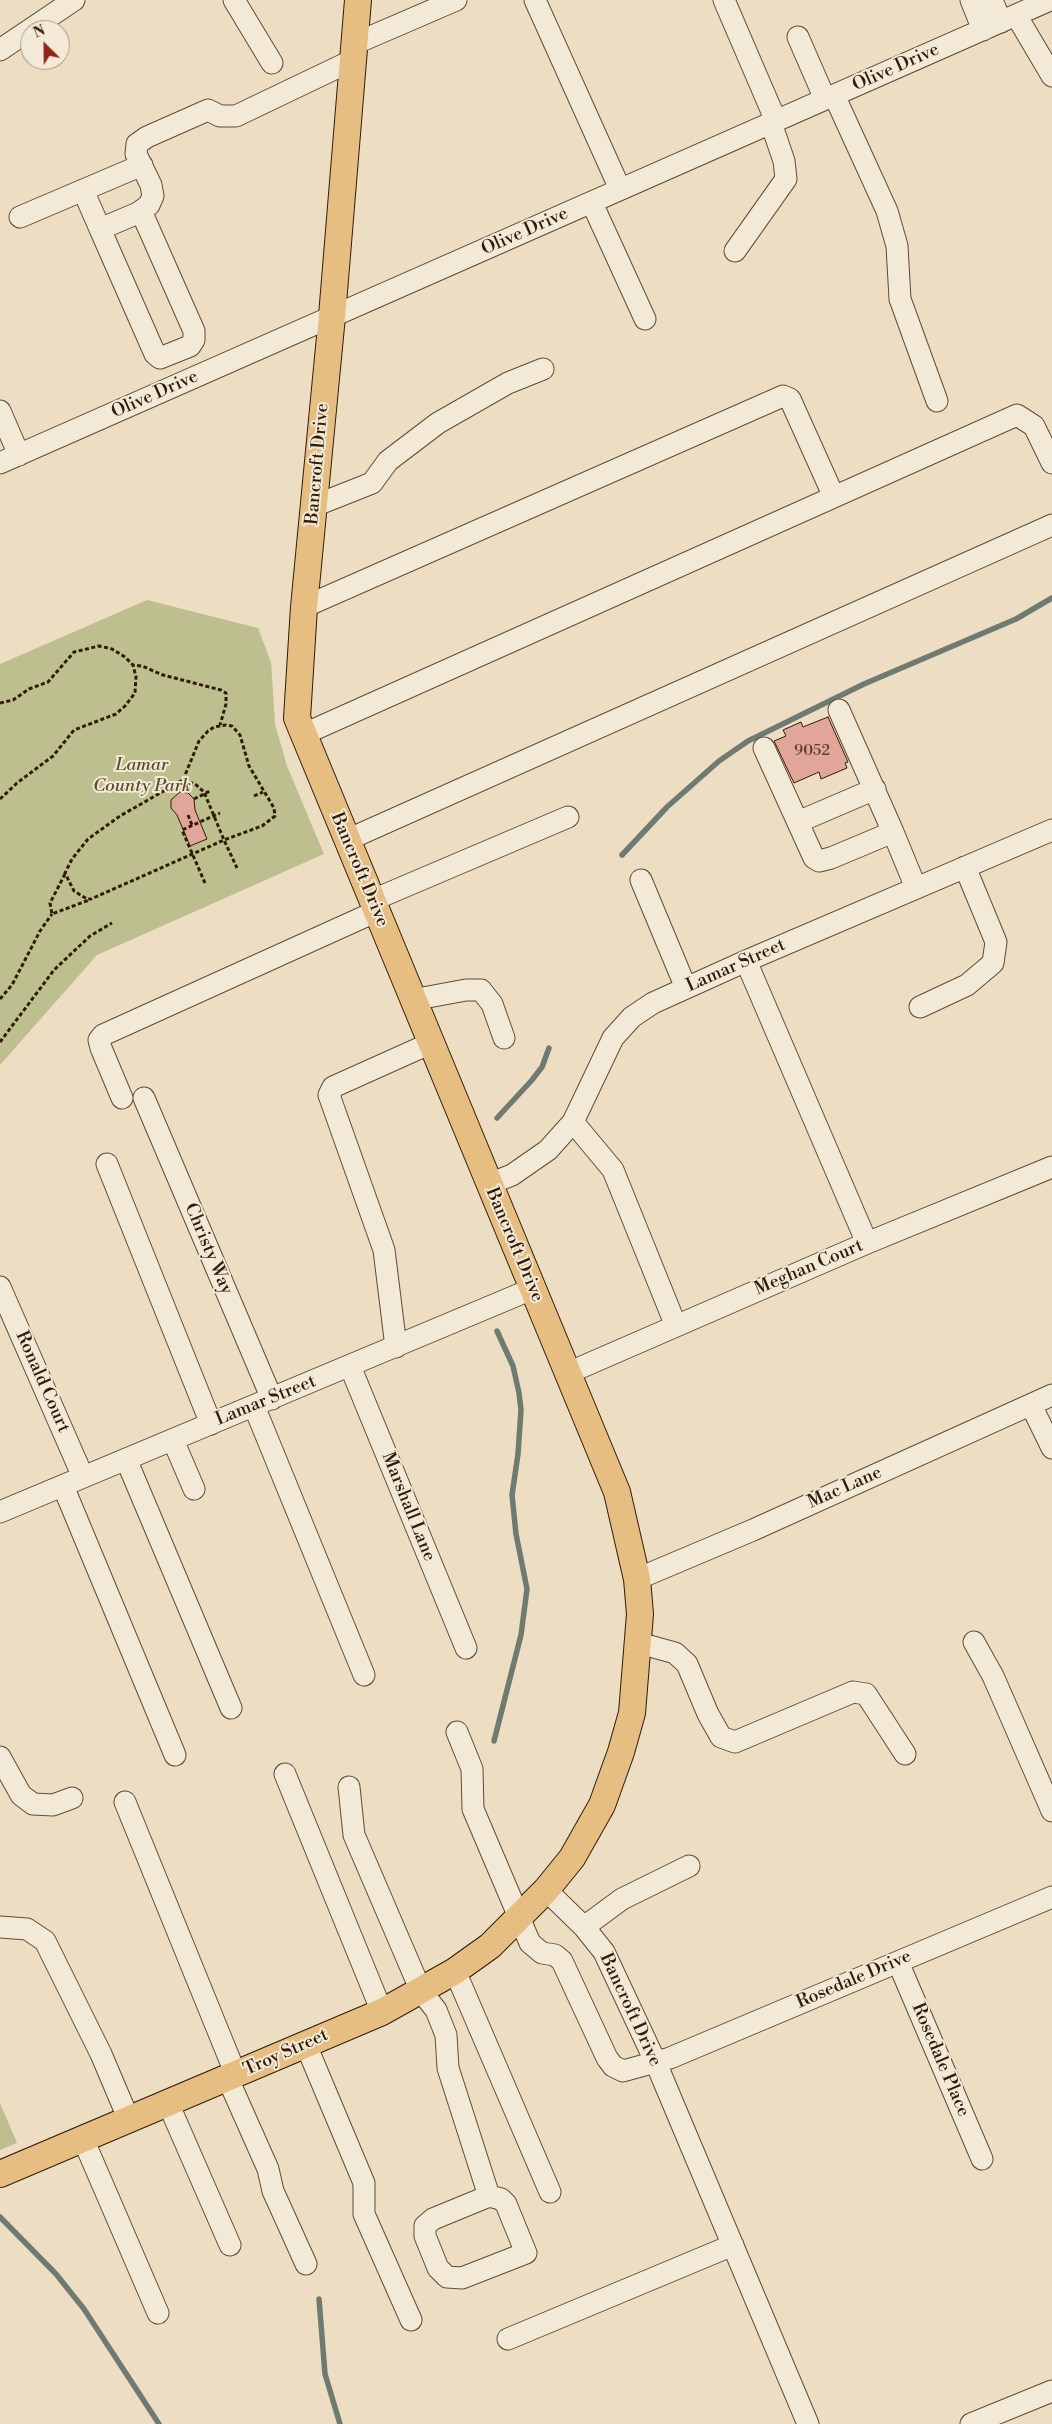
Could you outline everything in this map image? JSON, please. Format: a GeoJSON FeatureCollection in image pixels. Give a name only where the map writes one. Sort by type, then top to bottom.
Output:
{"type":"FeatureCollection","features":[{"type":"Feature","properties":{"kind":"main road","name":"Bancroft Drive"},"geometry":{"type":"LineString","coordinates":[[358,0],[332,316],[304,607],[297,718],[302,735],[375,906],[412,1000],[617,1492],[637,1578],[640,1614],[639,1643],[632,1713],[621,1752],[602,1805],[572,1858],[546,1890]]}},
{"type":"Feature","properties":{"kind":"main road","name":"Troy Street"},"geometry":{"type":"LineString","coordinates":[[0,2174],[382,2012],[455,1971],[490,1946],[546,1890]]}},
{"type":"Feature","properties":{"kind":"street"},"geometry":{"type":"LineString","coordinates":[[0,50],[74,0]]}},
{"type":"Feature","properties":{"kind":"street"},"geometry":{"type":"LineString","coordinates":[[234,0],[272,63]]}},
{"type":"Feature","properties":{"kind":"street"},"geometry":{"type":"LineString","coordinates":[[100,229],[141,211],[149,205],[154,196],[136,154],[137,144],[147,137],[208,110],[220,116],[236,116],[354,52],[456,0]]}},
{"type":"Feature","properties":{"kind":"street"},"geometry":{"type":"LineString","coordinates":[[536,0],[620,189]]}},
{"type":"Feature","properties":{"kind":"street"},"geometry":{"type":"LineString","coordinates":[[724,0],[773,122],[784,160],[786,179],[735,251]]}},
{"type":"Feature","properties":{"kind":"street"},"geometry":{"type":"LineString","coordinates":[[971,0],[1000,22],[1052,76]]}},
{"type":"Feature","properties":{"kind":"street"},"geometry":{"type":"LineString","coordinates":[[992,0],[1000,22]]}},
{"type":"Feature","properties":{"kind":"street","name":"Olive Drive"},"geometry":{"type":"LineString","coordinates":[[9,459],[1050,0]]}},
{"type":"Feature","properties":{"kind":"street"},"geometry":{"type":"LineString","coordinates":[[798,37],[887,211],[897,246],[900,299],[938,400]]}},
{"type":"Feature","properties":{"kind":"street"},"geometry":{"type":"LineString","coordinates":[[20,217],[142,165]]}},
{"type":"Feature","properties":{"kind":"street"},"geometry":{"type":"LineString","coordinates":[[83,190],[155,354],[160,358],[190,346],[194,340],[194,331],[141,211]]}},
{"type":"Feature","properties":{"kind":"street"},"geometry":{"type":"LineString","coordinates":[[592,203],[645,319]]}},
{"type":"Feature","properties":{"kind":"street"},"geometry":{"type":"LineString","coordinates":[[314,506],[372,483],[388,461],[438,423],[508,383],[543,369]]}},
{"type":"Feature","properties":{"kind":"street"},"geometry":{"type":"LineString","coordinates":[[304,607],[783,396],[790,399],[834,497]]}},
{"type":"Feature","properties":{"kind":"street"},"geometry":{"type":"LineString","coordinates":[[0,410],[9,459]]}},
{"type":"Feature","properties":{"kind":"street"},"geometry":{"type":"LineString","coordinates":[[302,735],[1017,416],[1034,426],[1052,463]]}},
{"type":"Feature","properties":{"kind":"street"},"geometry":{"type":"LineString","coordinates":[[347,840],[1052,525]]}},
{"type":"Feature","properties":{"kind":"street"},"geometry":{"type":"LineString","coordinates":[[839,710],[875,789],[916,888]]}},
{"type":"Feature","properties":{"kind":"street"},"geometry":{"type":"LineString","coordinates":[[764,748],[814,858],[819,861],[893,832]]}},
{"type":"Feature","properties":{"kind":"street"},"geometry":{"type":"LineString","coordinates":[[798,822],[875,789]]}},
{"type":"Feature","properties":{"kind":"street"},"geometry":{"type":"LineString","coordinates":[[122,1098],[101,1048],[99,1040],[103,1034],[568,818]]}},
{"type":"Feature","properties":{"kind":"street","name":"Lamar Street"},"geometry":{"type":"LineString","coordinates":[[489,1184],[512,1174],[548,1150],[573,1122],[615,1036],[632,1017],[646,1008],[746,961],[1052,830]]}},
{"type":"Feature","properties":{"kind":"street"},"geometry":{"type":"LineString","coordinates":[[920,1007],[967,985],[993,963],[996,942],[965,867]]}},
{"type":"Feature","properties":{"kind":"street"},"geometry":{"type":"LineString","coordinates":[[641,880],[686,988]]}},
{"type":"Feature","properties":{"kind":"street"},"geometry":{"type":"LineString","coordinates":[[746,961],[867,1243]]}},
{"type":"Feature","properties":{"kind":"street"},"geometry":{"type":"LineString","coordinates":[[412,1000],[466,990],[481,990],[492,1004],[504,1038]]}},
{"type":"Feature","properties":{"kind":"street"},"geometry":{"type":"LineString","coordinates":[[396,1347],[384,1250],[329,1095],[332,1087],[430,1043]]}},
{"type":"Feature","properties":{"kind":"street","name":"Christy Way"},"geometry":{"type":"LineString","coordinates":[[144,1098],[263,1403],[364,1675]]}},
{"type":"Feature","properties":{"kind":"street"},"geometry":{"type":"LineString","coordinates":[[573,1122],[613,1170],[676,1326]]}},
{"type":"Feature","properties":{"kind":"street"},"geometry":{"type":"LineString","coordinates":[[107,1164],[211,1424]]}},
{"type":"Feature","properties":{"kind":"street","name":"Meghan Court"},"geometry":{"type":"LineString","coordinates":[[568,1373],[867,1243],[1052,1167]]}},
{"type":"Feature","properties":{"kind":"street","name":"Ronald Court"},"geometry":{"type":"LineString","coordinates":[[0,1287],[83,1478]]}},
{"type":"Feature","properties":{"kind":"street","name":"Lamar Street"},"geometry":{"type":"LineString","coordinates":[[0,1512],[532,1289]]}},
{"type":"Feature","properties":{"kind":"street","name":"Marshall Lane"},"geometry":{"type":"LineString","coordinates":[[350,1366],[466,1648]]}},
{"type":"Feature","properties":{"kind":"street","name":"Mac Lane"},"geometry":{"type":"LineString","coordinates":[[637,1578],[753,1530],[1052,1395]]}},
{"type":"Feature","properties":{"kind":"street"},"geometry":{"type":"LineString","coordinates":[[1031,1405],[1052,1448]]}},
{"type":"Feature","properties":{"kind":"street"},"geometry":{"type":"LineString","coordinates":[[173,1440],[194,1489]]}},
{"type":"Feature","properties":{"kind":"street"},"geometry":{"type":"LineString","coordinates":[[126,1459],[231,1708]]}},
{"type":"Feature","properties":{"kind":"street"},"geometry":{"type":"LineString","coordinates":[[64,1486],[175,1755]]}},
{"type":"Feature","properties":{"kind":"street"},"geometry":{"type":"LineString","coordinates":[[974,1642],[993,1676],[1052,1811]]}},
{"type":"Feature","properties":{"kind":"street"},"geometry":{"type":"LineString","coordinates":[[639,1643],[675,1653],[687,1664],[708,1714],[721,1737],[735,1742],[853,1692],[866,1694],[905,1754]]}},
{"type":"Feature","properties":{"kind":"street","name":"Rosedale Drive"},"geometry":{"type":"LineString","coordinates":[[457,1732],[472,1769],[474,1809],[530,1943],[542,1953],[555,1955],[562,1961],[607,2058],[613,2066],[624,2071],[656,2064],[898,1962],[1050,1901]]}},
{"type":"Feature","properties":{"kind":"street"},"geometry":{"type":"LineString","coordinates":[[0,1757],[20,1794],[34,1804],[53,1804],[72,1798]]}},
{"type":"Feature","properties":{"kind":"street"},"geometry":{"type":"LineString","coordinates":[[285,1774],[382,2012]]}},
{"type":"Feature","properties":{"kind":"street"},"geometry":{"type":"LineString","coordinates":[[348,1787],[354,1835],[421,1991],[436,2010],[446,2035],[448,2068],[489,2196]]}},
{"type":"Feature","properties":{"kind":"street"},"geometry":{"type":"LineString","coordinates":[[125,1802],[268,2169],[273,2191],[306,2264]]}},
{"type":"Feature","properties":{"kind":"street"},"geometry":{"type":"LineString","coordinates":[[584,1927],[622,1899],[689,1866]]}},
{"type":"Feature","properties":{"kind":"street","name":"Bancroft Drive"},"geometry":{"type":"LineString","coordinates":[[546,1890],[584,1927],[604,1952],[656,2064],[808,2424]]}},
{"type":"Feature","properties":{"kind":"street"},"geometry":{"type":"LineString","coordinates":[[0,1927],[27,1929],[45,1941],[101,2054],[129,2120]]}},
{"type":"Feature","properties":{"kind":"street","name":"Rosedale Place"},"geometry":{"type":"LineString","coordinates":[[898,1962],[982,2159]]}},
{"type":"Feature","properties":{"kind":"street"},"geometry":{"type":"LineString","coordinates":[[455,1971],[550,2192]]}},
{"type":"Feature","properties":{"kind":"street"},"geometry":{"type":"LineString","coordinates":[[306,2045],[364,2183],[364,2214],[411,2320]]}},
{"type":"Feature","properties":{"kind":"street"},"geometry":{"type":"LineString","coordinates":[[168,2103],[230,2245]]}},
{"type":"Feature","properties":{"kind":"street"},"geometry":{"type":"LineString","coordinates":[[84,2139],[158,2313]]}},
{"type":"Feature","properties":{"kind":"street"},"geometry":{"type":"LineString","coordinates":[[489,2196],[500,2199],[506,2204],[526,2253],[462,2278],[447,2277],[438,2268],[425,2236],[425,2226],[433,2219],[489,2196]]}},
{"type":"Feature","properties":{"kind":"street"},"geometry":{"type":"LineString","coordinates":[[508,2339],[733,2245]]}},
{"type":"Feature","properties":{"kind":"street"},"geometry":{"type":"LineString","coordinates":[[971,2424],[1052,2391]]}},
{"type":"Feature","properties":{"kind":"path"},"geometry":{"type":"LineString","coordinates":[[0,703],[13,700],[29,689],[48,682],[68,657],[82,648],[105,647],[125,657],[133,665],[136,677],[135,693],[125,706],[116,714],[74,730],[53,756],[17,783],[0,799]]}},
{"type":"Feature","properties":{"kind":"path"},"geometry":{"type":"LineString","coordinates":[[133,665],[142,666],[163,675],[221,690],[226,693],[226,704],[220,725]]}},
{"type":"Feature","properties":{"kind":"path"},"geometry":{"type":"LineString","coordinates":[[0,999],[12,985],[40,931],[52,914],[92,899],[224,840],[262,826],[275,816],[274,808],[249,766],[240,735],[232,726],[220,725],[208,731],[199,741],[183,780],[95,833],[82,846],[65,873],[50,903],[52,914]]}},
{"type":"Feature","properties":{"kind":"path"},"geometry":{"type":"LineString","coordinates":[[183,780],[196,784],[205,794],[237,868]]}},
{"type":"Feature","properties":{"kind":"path"},"geometry":{"type":"LineString","coordinates":[[194,798],[210,791]]}},
{"type":"Feature","properties":{"kind":"path"},"geometry":{"type":"LineString","coordinates":[[254,796],[263,792]]}},
{"type":"Feature","properties":{"kind":"path"},"geometry":{"type":"LineString","coordinates":[[205,883],[182,830],[220,813]]}},
{"type":"Feature","properties":{"kind":"path"},"geometry":{"type":"LineString","coordinates":[[188,815],[192,825]]}},
{"type":"Feature","properties":{"kind":"path"},"geometry":{"type":"LineString","coordinates":[[65,873],[74,891],[87,899],[92,899]]}},
{"type":"Feature","properties":{"kind":"path"},"geometry":{"type":"LineString","coordinates":[[0,1042],[54,970],[90,936],[112,923]]}},
{"type":"Feature","properties":{"kind":"green space","name":"Lamar County Park"},"geometry":{"type":"Polygon","coordinates":[[[147,600],[258,628],[271,662],[275,724],[287,766],[324,854],[97,955],[0,1065],[0,664],[147,600]]]}},
{"type":"Feature","properties":{"kind":"green space"},"geometry":{"type":"Polygon","coordinates":[[[0,2103],[17,2143],[0,2150],[0,2103]]]}},
{"type":"Feature","properties":{"kind":"building"},"geometry":{"type":"Polygon","coordinates":[[[828,717],[848,762],[845,763],[847,768],[821,779],[819,772],[794,783],[774,741],[786,736],[783,730],[801,722],[803,727],[828,717]]]}},
{"type":"Feature","properties":{"kind":"building"},"geometry":{"type":"Polygon","coordinates":[[[180,792],[188,793],[194,799],[195,810],[207,839],[190,846],[177,815],[171,808],[171,800],[180,792]]]}},
{"type":"Feature","properties":{"kind":"waterway"},"geometry":{"type":"LineString","coordinates":[[622,855],[667,807],[719,761],[748,741],[864,684],[1016,619],[1052,598]]}},
{"type":"Feature","properties":{"kind":"waterway"},"geometry":{"type":"LineString","coordinates":[[497,1118],[542,1067],[549,1048]]}},
{"type":"Feature","properties":{"kind":"waterway"},"geometry":{"type":"LineString","coordinates":[[494,1741],[521,1635],[527,1589],[516,1534],[512,1495],[518,1454],[521,1410],[513,1366],[497,1331]]}},
{"type":"Feature","properties":{"kind":"waterway"},"geometry":{"type":"LineString","coordinates":[[0,2217],[56,2274],[84,2309],[159,2424]]}},
{"type":"Feature","properties":{"kind":"waterway"},"geometry":{"type":"LineString","coordinates":[[319,2299],[325,2374],[340,2424]]}}]}
